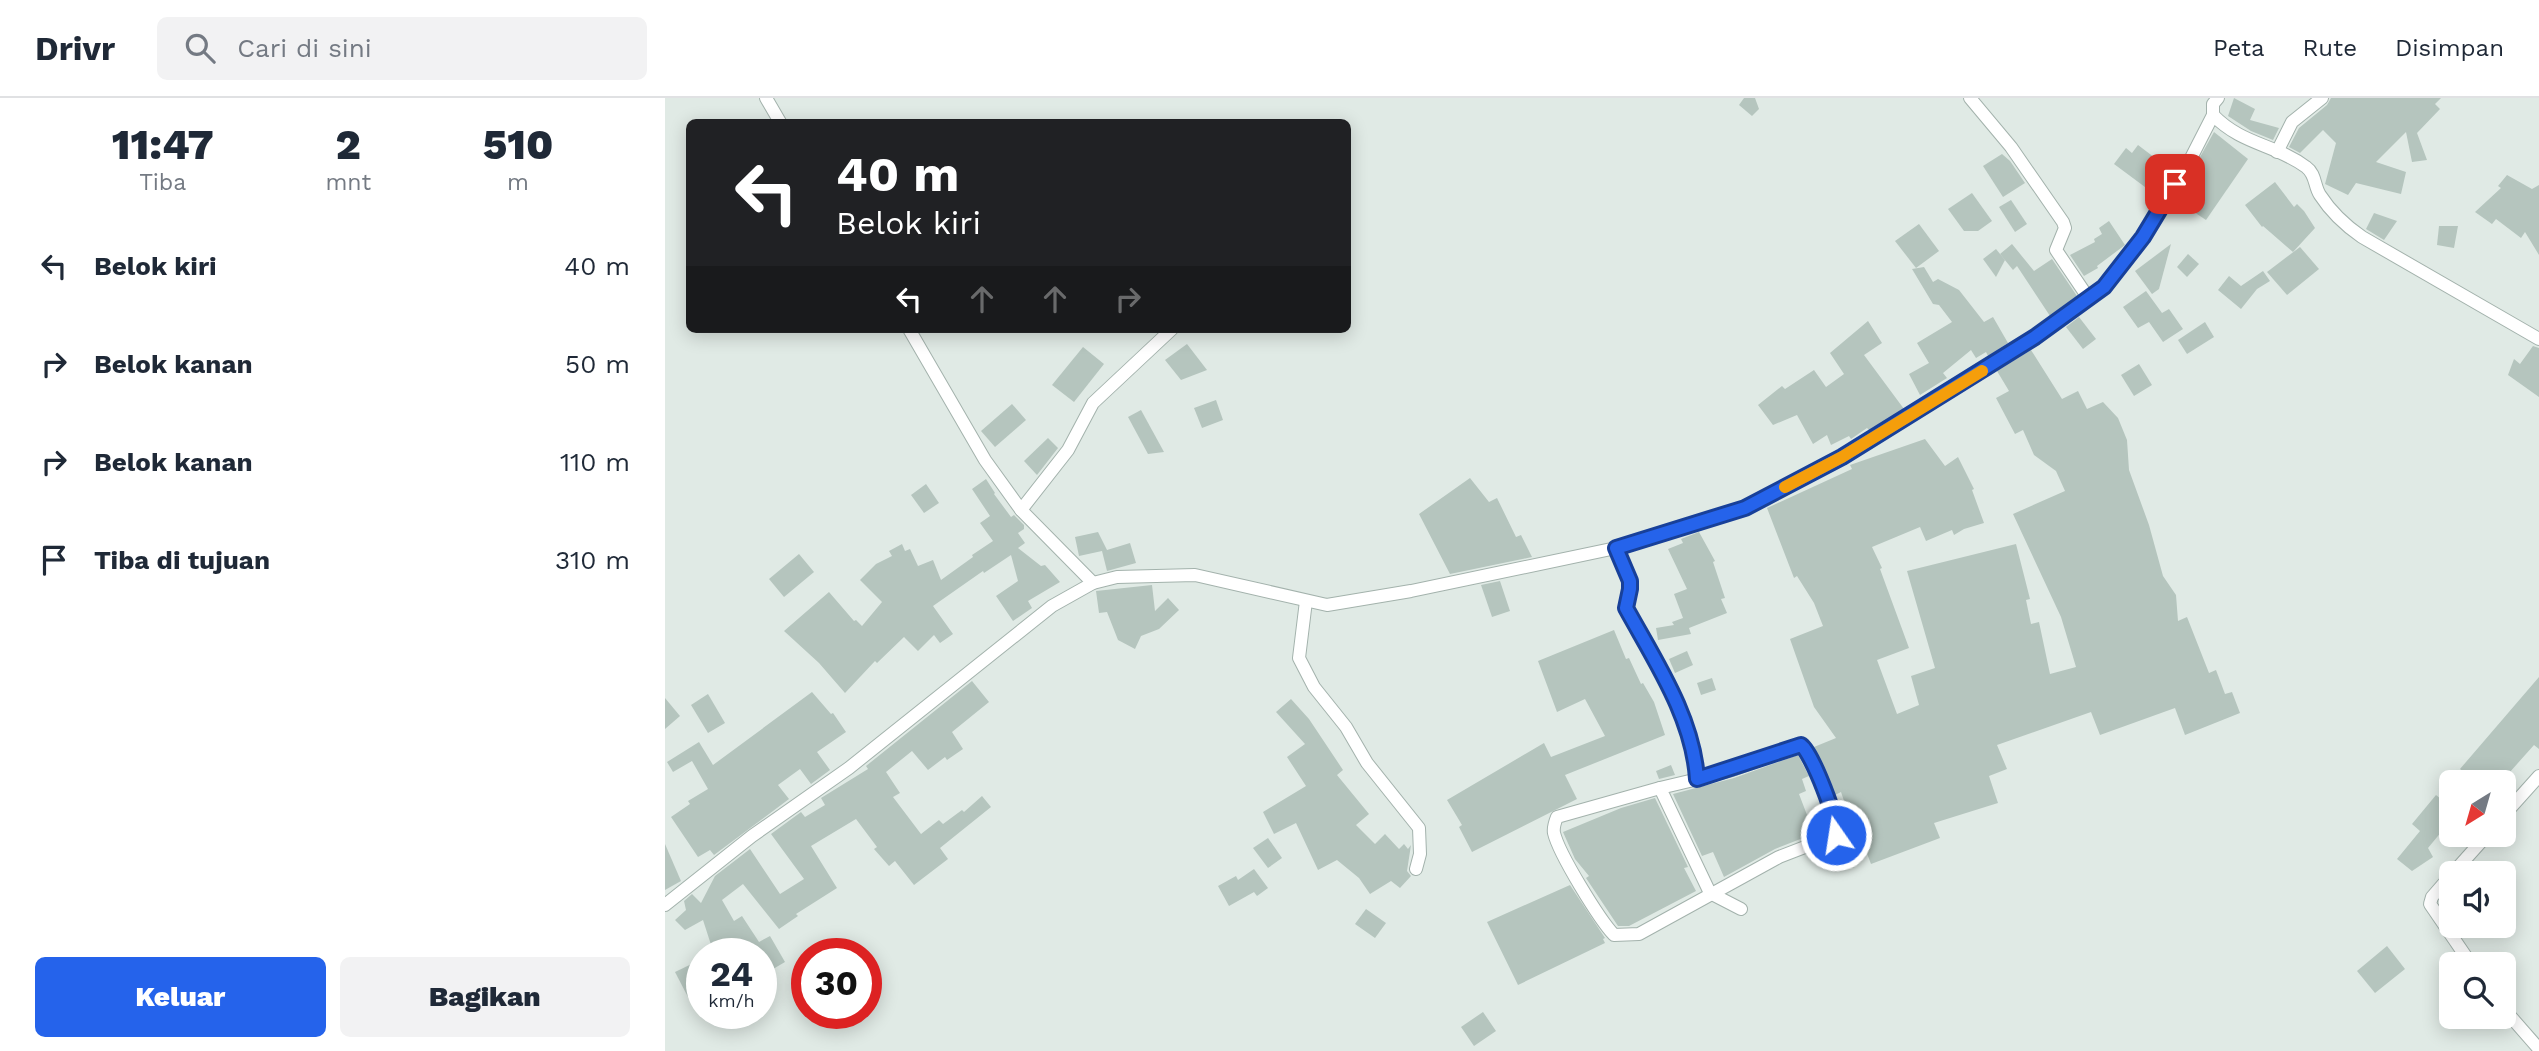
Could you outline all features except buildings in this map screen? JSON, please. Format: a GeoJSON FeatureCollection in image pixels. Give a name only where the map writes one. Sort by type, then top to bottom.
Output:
{"type":"FeatureCollection","features":[{"type":"Feature","properties":{"kind":"street"},"geometry":{"type":"LineString","coordinates":[[766,98],[778,119]]}},
{"type":"Feature","properties":{"kind":"street"},"geometry":{"type":"LineString","coordinates":[[1970,98],[2011,147],[2063,222],[2065,228],[2056,250],[2089,299]]}},
{"type":"Feature","properties":{"kind":"street"},"geometry":{"type":"LineString","coordinates":[[665,905],[752,836],[849,768],[1052,606],[1093,583],[1117,577],[1195,575],[1327,605],[1399,593],[1616,548],[1745,508],[1830,464],[2002,359],[2104,287],[2143,237],[2189,162],[2213,114],[2213,104],[2217,98]]}},
{"type":"Feature","properties":{"kind":"street"},"geometry":{"type":"LineString","coordinates":[[2277,152],[2293,122],[2322,98]]}},
{"type":"Feature","properties":{"kind":"street"},"geometry":{"type":"LineString","coordinates":[[2213,114],[2244,139],[2307,167],[2312,172],[2319,194],[2344,224],[2539,339]]}},
{"type":"Feature","properties":{"kind":"street"},"geometry":{"type":"LineString","coordinates":[[911,333],[985,460],[1021,510],[1093,583]]}},
{"type":"Feature","properties":{"kind":"street"},"geometry":{"type":"LineString","coordinates":[[1021,510],[1068,450],[1093,402],[1168,333]]}},
{"type":"Feature","properties":{"kind":"street"},"geometry":{"type":"LineString","coordinates":[[1616,548],[1630,581],[1626,608],[1669,684],[1696,759],[1697,779]]}},
{"type":"Feature","properties":{"kind":"street"},"geometry":{"type":"LineString","coordinates":[[1306,601],[1299,659],[1314,687],[1346,727],[1367,763],[1419,828],[1420,854],[1416,869]]}},
{"type":"Feature","properties":{"kind":"street"},"geometry":{"type":"LineString","coordinates":[[1801,745],[1807,751],[1838,828],[1836,835],[1779,857],[1639,934],[1614,935],[1603,923],[1563,852],[1553,831],[1557,817],[1697,779],[1801,745]]}},
{"type":"Feature","properties":{"kind":"street"},"geometry":{"type":"LineString","coordinates":[[2517,801],[2539,776]]}},
{"type":"Feature","properties":{"kind":"street"},"geometry":{"type":"LineString","coordinates":[[1660,788],[1710,893],[1741,909]]}},
{"type":"Feature","properties":{"kind":"street"},"geometry":{"type":"LineString","coordinates":[[2464,861],[2476,847]]}},
{"type":"Feature","properties":{"kind":"street"},"geometry":{"type":"LineString","coordinates":[[2439,889],[2430,904],[2439,917]]}},
{"type":"Feature","properties":{"kind":"street"},"geometry":{"type":"LineString","coordinates":[[2516,1023],[2539,1049]]}},
{"type":"Feature","properties":{"kind":"slow traffic"},"geometry":{"type":"LineString","coordinates":[[1785,487],[1842,457],[1982,371]]}},
{"type":"Feature","properties":{"kind":"route"},"geometry":{"type":"LineString","coordinates":[[1836,835],[1838,828],[1825,794],[1807,751],[1801,745],[1697,779],[1696,759],[1669,684],[1626,608],[1630,581],[1616,548],[1745,508],[1842,457],[2052,326],[2104,287],[2143,237],[2175,184]]}}]}
